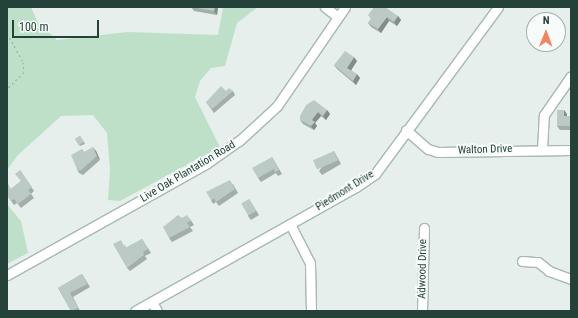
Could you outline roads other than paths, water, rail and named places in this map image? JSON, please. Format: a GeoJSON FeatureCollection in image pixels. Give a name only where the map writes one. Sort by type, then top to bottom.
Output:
{"type":"FeatureCollection","features":[{"type":"Feature","properties":{"kind":"street"},"geometry":{"type":"LineString","coordinates":[[325,7],[338,17]]}},
{"type":"Feature","properties":{"kind":"street","name":"Live Oak Plantation Road"},"geometry":{"type":"LineString","coordinates":[[7,275],[206,163],[239,141],[277,106],[345,7]]}},
{"type":"Feature","properties":{"kind":"street","name":"Piedmont Drive"},"geometry":{"type":"LineString","coordinates":[[135,311],[290,224],[375,174],[498,7]]}},
{"type":"Feature","properties":{"kind":"street"},"geometry":{"type":"LineString","coordinates":[[542,150],[544,115],[571,76]]}},
{"type":"Feature","properties":{"kind":"street","name":"Walton Drive"},"geometry":{"type":"LineString","coordinates":[[406,130],[425,147],[438,152],[571,150]]}},
{"type":"Feature","properties":{"kind":"street"},"geometry":{"type":"LineString","coordinates":[[290,224],[310,263],[310,311]]}},
{"type":"Feature","properties":{"kind":"street","name":"Adwood Drive"},"geometry":{"type":"LineString","coordinates":[[422,311],[424,228]]}},
{"type":"Feature","properties":{"kind":"street"},"geometry":{"type":"LineString","coordinates":[[522,261],[538,262],[548,271],[571,280]]}},
{"type":"Feature","properties":{"kind":"street"},"geometry":{"type":"LineString","coordinates":[[152,302],[157,311]]}}]}
